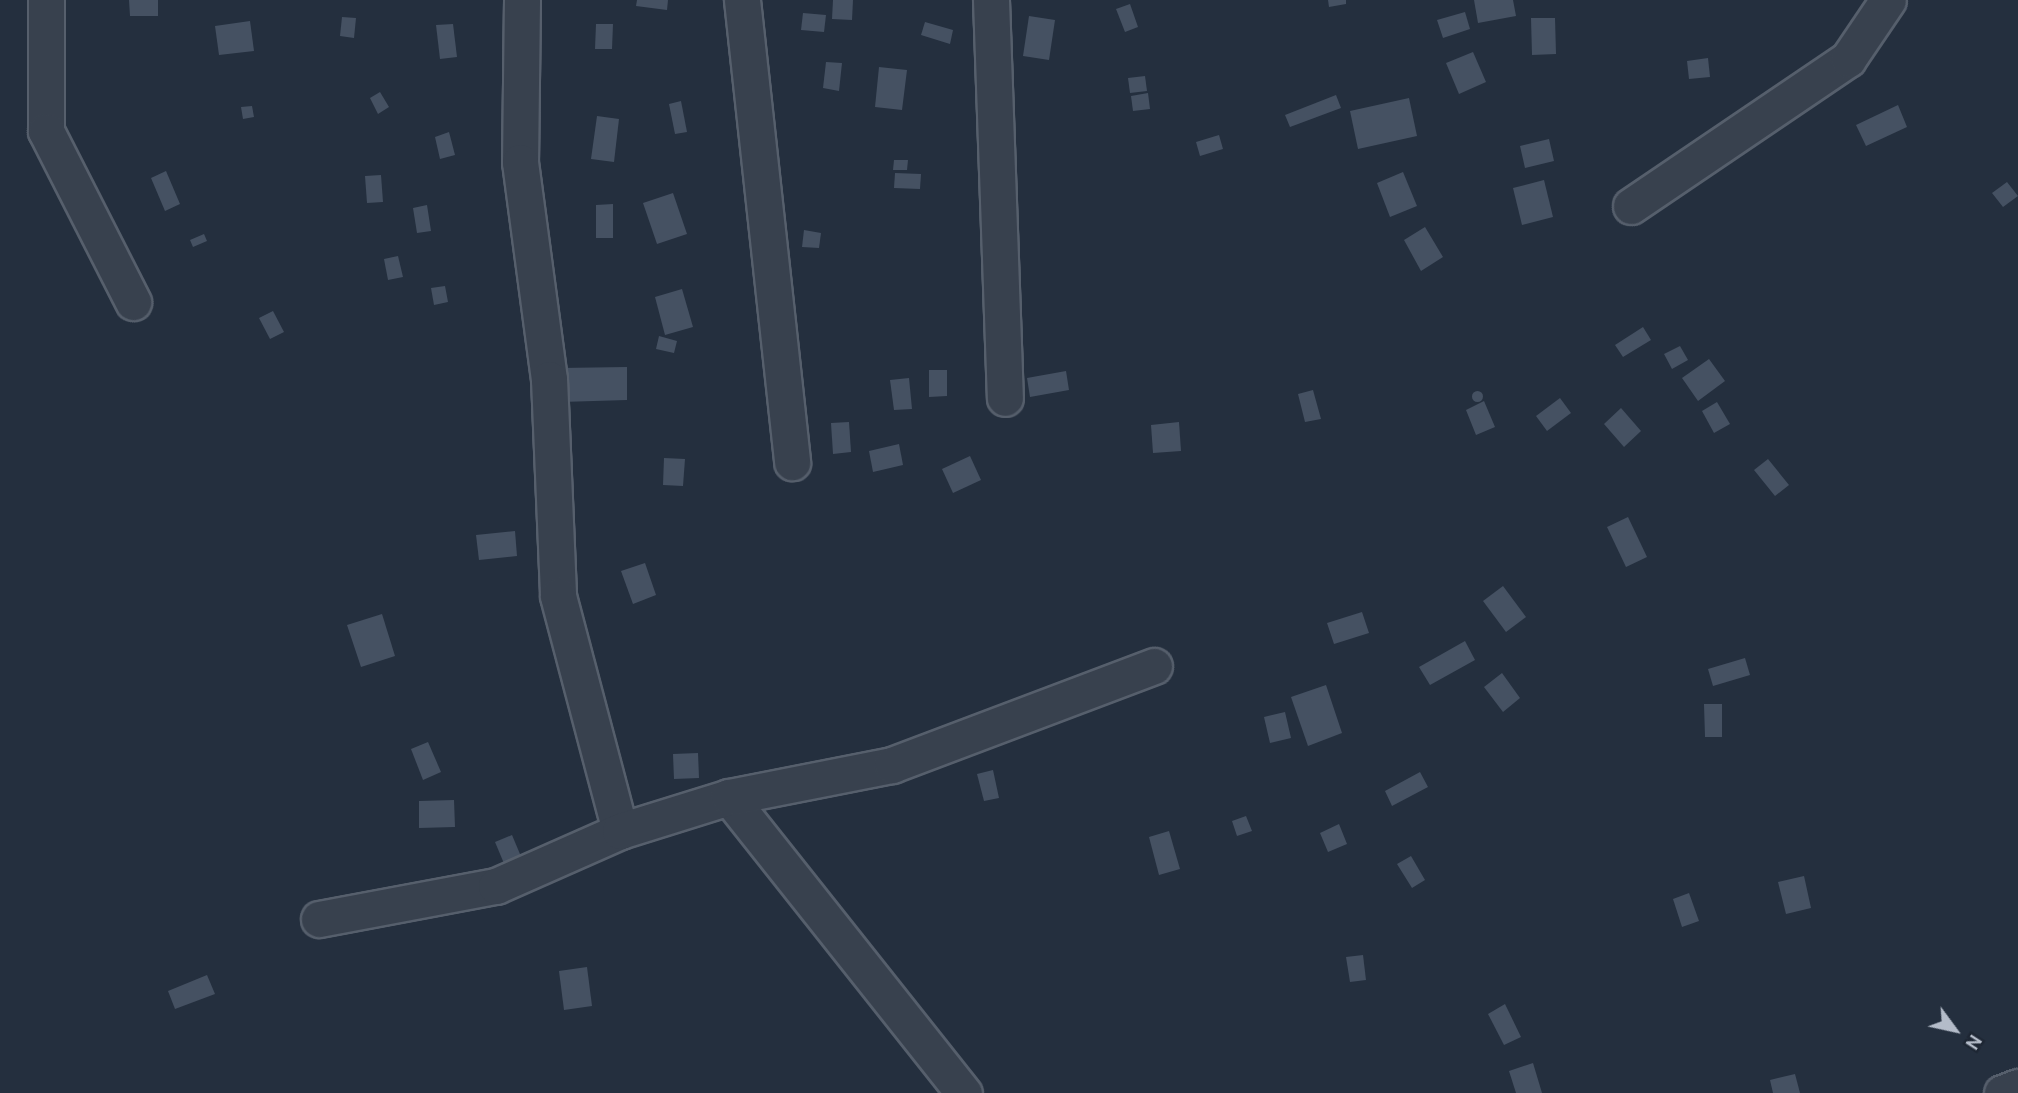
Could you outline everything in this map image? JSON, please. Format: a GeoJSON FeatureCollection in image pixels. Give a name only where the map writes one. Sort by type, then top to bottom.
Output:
{"type":"FeatureCollection","features":[{"type":"Feature","properties":{"kind":"street"},"geometry":{"type":"LineString","coordinates":[[46,0],[46,131],[133,302]]}},
{"type":"Feature","properties":{"kind":"street"},"geometry":{"type":"LineString","coordinates":[[522,0],[520,162],[549,379],[558,596],[620,831]]}},
{"type":"Feature","properties":{"kind":"street"},"geometry":{"type":"LineString","coordinates":[[742,0],[792,462]]}},
{"type":"Feature","properties":{"kind":"street"},"geometry":{"type":"LineString","coordinates":[[991,0],[1005,398]]}},
{"type":"Feature","properties":{"kind":"street"},"geometry":{"type":"LineString","coordinates":[[1631,206],[1848,59],[1888,0]]}},
{"type":"Feature","properties":{"kind":"street"},"geometry":{"type":"LineString","coordinates":[[319,919],[496,886],[620,831],[730,797],[891,765],[1153,666]]}},
{"type":"Feature","properties":{"kind":"street"},"geometry":{"type":"LineString","coordinates":[[730,797],[964,1093]]}},
{"type":"Feature","properties":{"kind":"street"},"geometry":{"type":"LineString","coordinates":[[2002,1093],[2018,1087]]}},
{"type":"Feature","properties":{"kind":"building"},"geometry":{"type":"Polygon","coordinates":[[[129,0],[158,0],[158,16],[130,16],[129,0]]]}},
{"type":"Feature","properties":{"kind":"building"},"geometry":{"type":"Polygon","coordinates":[[[637,0],[668,0],[667,10],[636,6],[637,0]]]}},
{"type":"Feature","properties":{"kind":"building"},"geometry":{"type":"Polygon","coordinates":[[[833,0],[853,0],[852,20],[832,19],[833,0]]]}},
{"type":"Feature","properties":{"kind":"building"},"geometry":{"type":"Polygon","coordinates":[[[1328,0],[1346,0],[1346,4],[1329,7],[1328,0]]]}},
{"type":"Feature","properties":{"kind":"building"},"geometry":{"type":"Polygon","coordinates":[[[1474,0],[1513,0],[1516,16],[1478,23],[1474,0]]]}},
{"type":"Feature","properties":{"kind":"building"},"geometry":{"type":"Polygon","coordinates":[[[1130,4],[1138,27],[1125,32],[1116,9],[1130,4]]]}},
{"type":"Feature","properties":{"kind":"building"},"geometry":{"type":"Polygon","coordinates":[[[1465,12],[1470,29],[1443,38],[1437,20],[1465,12]]]}},
{"type":"Feature","properties":{"kind":"building"},"geometry":{"type":"Polygon","coordinates":[[[803,13],[826,15],[824,32],[801,30],[803,13]]]}},
{"type":"Feature","properties":{"kind":"building"},"geometry":{"type":"Polygon","coordinates":[[[1029,16],[1055,20],[1049,60],[1023,56],[1029,16]]]}},
{"type":"Feature","properties":{"kind":"building"},"geometry":{"type":"Polygon","coordinates":[[[342,17],[356,18],[354,38],[340,36],[342,17]]]}},
{"type":"Feature","properties":{"kind":"building"},"geometry":{"type":"Polygon","coordinates":[[[1531,18],[1555,18],[1556,54],[1532,55],[1531,18]]]}},
{"type":"Feature","properties":{"kind":"building"},"geometry":{"type":"Polygon","coordinates":[[[250,21],[254,51],[219,55],[215,26],[250,21]]]}},
{"type":"Feature","properties":{"kind":"building"},"geometry":{"type":"Polygon","coordinates":[[[925,22],[953,30],[950,44],[921,35],[925,22]]]}},
{"type":"Feature","properties":{"kind":"building"},"geometry":{"type":"Polygon","coordinates":[[[453,24],[457,57],[440,59],[436,25],[453,24]]]}},
{"type":"Feature","properties":{"kind":"building"},"geometry":{"type":"Polygon","coordinates":[[[596,24],[613,24],[612,49],[595,49],[596,24]]]}},
{"type":"Feature","properties":{"kind":"building"},"geometry":{"type":"Polygon","coordinates":[[[1473,52],[1486,82],[1459,94],[1446,63],[1473,52]]]}},
{"type":"Feature","properties":{"kind":"building"},"geometry":{"type":"Polygon","coordinates":[[[1708,58],[1710,77],[1689,79],[1687,61],[1708,58]]]}},
{"type":"Feature","properties":{"kind":"building"},"geometry":{"type":"Polygon","coordinates":[[[826,62],[842,63],[839,91],[823,88],[826,62]]]}},
{"type":"Feature","properties":{"kind":"building"},"geometry":{"type":"Polygon","coordinates":[[[879,67],[907,70],[902,110],[875,107],[879,67]]]}},
{"type":"Feature","properties":{"kind":"building"},"geometry":{"type":"Polygon","coordinates":[[[1145,76],[1147,91],[1130,93],[1128,78],[1145,76]]]}},
{"type":"Feature","properties":{"kind":"building"},"geometry":{"type":"Polygon","coordinates":[[[380,92],[389,107],[378,114],[370,98],[380,92]]]}},
{"type":"Feature","properties":{"kind":"building"},"geometry":{"type":"Polygon","coordinates":[[[1148,93],[1150,109],[1133,111],[1131,96],[1148,93]]]}},
{"type":"Feature","properties":{"kind":"building"},"geometry":{"type":"Polygon","coordinates":[[[1336,95],[1341,108],[1290,127],[1285,115],[1336,95]]]}},
{"type":"Feature","properties":{"kind":"building"},"geometry":{"type":"Polygon","coordinates":[[[1409,98],[1417,136],[1358,149],[1350,111],[1409,98]]]}},
{"type":"Feature","properties":{"kind":"building"},"geometry":{"type":"Polygon","coordinates":[[[681,101],[687,132],[675,134],[669,104],[681,101]]]}},
{"type":"Feature","properties":{"kind":"building"},"geometry":{"type":"Polygon","coordinates":[[[1898,105],[1907,127],[1866,146],[1856,125],[1898,105]]]}},
{"type":"Feature","properties":{"kind":"building"},"geometry":{"type":"Polygon","coordinates":[[[252,106],[254,117],[243,119],[241,107],[252,106]]]}},
{"type":"Feature","properties":{"kind":"building"},"geometry":{"type":"Polygon","coordinates":[[[597,116],[619,119],[614,162],[591,159],[597,116]]]}},
{"type":"Feature","properties":{"kind":"building"},"geometry":{"type":"Polygon","coordinates":[[[449,132],[455,155],[440,159],[435,137],[449,132]]]}},
{"type":"Feature","properties":{"kind":"building"},"geometry":{"type":"Polygon","coordinates":[[[1219,135],[1223,149],[1200,156],[1196,142],[1219,135]]]}},
{"type":"Feature","properties":{"kind":"building"},"geometry":{"type":"Polygon","coordinates":[[[1549,139],[1554,161],[1525,168],[1520,146],[1549,139]]]}},
{"type":"Feature","properties":{"kind":"building"},"geometry":{"type":"Polygon","coordinates":[[[894,160],[908,160],[907,170],[893,170],[894,160]]]}},
{"type":"Feature","properties":{"kind":"building"},"geometry":{"type":"Polygon","coordinates":[[[166,171],[180,204],[165,211],[151,178],[166,171]]]}},
{"type":"Feature","properties":{"kind":"building"},"geometry":{"type":"Polygon","coordinates":[[[1403,172],[1417,206],[1390,217],[1377,183],[1403,172]]]}},
{"type":"Feature","properties":{"kind":"building"},"geometry":{"type":"Polygon","coordinates":[[[895,173],[921,174],[920,189],[894,188],[895,173]]]}},
{"type":"Feature","properties":{"kind":"building"},"geometry":{"type":"Polygon","coordinates":[[[381,175],[383,202],[367,203],[365,176],[381,175]]]}},
{"type":"Feature","properties":{"kind":"building"},"geometry":{"type":"Polygon","coordinates":[[[1544,180],[1553,217],[1522,225],[1513,188],[1544,180]]]}},
{"type":"Feature","properties":{"kind":"building"},"geometry":{"type":"Polygon","coordinates":[[[2007,182],[2018,196],[2003,207],[1992,193],[2007,182]]]}},
{"type":"Feature","properties":{"kind":"building"},"geometry":{"type":"Polygon","coordinates":[[[673,193],[687,234],[657,244],[643,203],[673,193]]]}},
{"type":"Feature","properties":{"kind":"building"},"geometry":{"type":"Polygon","coordinates":[[[613,204],[613,238],[596,238],[596,205],[613,204]]]}},
{"type":"Feature","properties":{"kind":"building"},"geometry":{"type":"Polygon","coordinates":[[[427,205],[431,231],[417,233],[413,208],[427,205]]]}},
{"type":"Feature","properties":{"kind":"building"},"geometry":{"type":"Polygon","coordinates":[[[1425,227],[1443,257],[1421,271],[1404,240],[1425,227]]]}},
{"type":"Feature","properties":{"kind":"building"},"geometry":{"type":"Polygon","coordinates":[[[804,230],[821,233],[819,248],[802,247],[804,230]]]}},
{"type":"Feature","properties":{"kind":"building"},"geometry":{"type":"Polygon","coordinates":[[[204,234],[207,241],[193,247],[190,240],[204,234]]]}},
{"type":"Feature","properties":{"kind":"building"},"geometry":{"type":"Polygon","coordinates":[[[398,256],[403,277],[388,280],[384,259],[398,256]]]}},
{"type":"Feature","properties":{"kind":"building"},"geometry":{"type":"Polygon","coordinates":[[[445,286],[448,302],[434,305],[431,288],[445,286]]]}},
{"type":"Feature","properties":{"kind":"building"},"geometry":{"type":"Polygon","coordinates":[[[682,289],[693,327],[665,335],[655,297],[682,289]]]}},
{"type":"Feature","properties":{"kind":"building"},"geometry":{"type":"Polygon","coordinates":[[[273,311],[284,332],[270,339],[259,318],[273,311]]]}},
{"type":"Feature","properties":{"kind":"building"},"geometry":{"type":"Polygon","coordinates":[[[1643,327],[1651,340],[1623,357],[1615,345],[1643,327]]]}},
{"type":"Feature","properties":{"kind":"building"},"geometry":{"type":"Polygon","coordinates":[[[659,336],[677,341],[674,353],[656,349],[659,336]]]}},
{"type":"Feature","properties":{"kind":"building"},"geometry":{"type":"Polygon","coordinates":[[[1680,346],[1688,360],[1672,369],[1664,354],[1680,346]]]}},
{"type":"Feature","properties":{"kind":"building"},"geometry":{"type":"Polygon","coordinates":[[[1709,359],[1725,381],[1698,401],[1682,378],[1709,359]]]}},
{"type":"Feature","properties":{"kind":"building"},"geometry":{"type":"Polygon","coordinates":[[[627,367],[627,400],[561,402],[560,368],[627,367]]]}},
{"type":"Feature","properties":{"kind":"building"},"geometry":{"type":"Polygon","coordinates":[[[929,370],[947,370],[947,396],[929,397],[929,370]]]}},
{"type":"Feature","properties":{"kind":"building"},"geometry":{"type":"Polygon","coordinates":[[[1066,371],[1069,390],[1030,397],[1027,378],[1066,371]]]}},
{"type":"Feature","properties":{"kind":"building"},"geometry":{"type":"Polygon","coordinates":[[[909,378],[912,409],[894,410],[890,380],[909,378]]]}},
{"type":"Feature","properties":{"kind":"building"},"geometry":{"type":"Polygon","coordinates":[[[1313,390],[1321,419],[1305,422],[1298,394],[1313,390]]]}},
{"type":"Feature","properties":{"kind":"building"},"geometry":{"type":"Polygon","coordinates":[[[1477,390],[1483,396],[1477,402],[1471,396],[1477,390]]]}},
{"type":"Feature","properties":{"kind":"building"},"geometry":{"type":"Polygon","coordinates":[[[1560,398],[1571,413],[1547,431],[1536,416],[1560,398]]]}},
{"type":"Feature","properties":{"kind":"building"},"geometry":{"type":"Polygon","coordinates":[[[1484,401],[1495,427],[1476,435],[1466,410],[1484,401]]]}},
{"type":"Feature","properties":{"kind":"building"},"geometry":{"type":"Polygon","coordinates":[[[1717,402],[1730,424],[1714,433],[1702,411],[1717,402]]]}},
{"type":"Feature","properties":{"kind":"building"},"geometry":{"type":"Polygon","coordinates":[[[1621,408],[1641,431],[1624,447],[1604,424],[1621,408]]]}},
{"type":"Feature","properties":{"kind":"building"},"geometry":{"type":"Polygon","coordinates":[[[849,422],[851,452],[833,454],[831,423],[849,422]]]}},
{"type":"Feature","properties":{"kind":"building"},"geometry":{"type":"Polygon","coordinates":[[[1179,422],[1181,451],[1153,453],[1151,425],[1179,422]]]}},
{"type":"Feature","properties":{"kind":"building"},"geometry":{"type":"Polygon","coordinates":[[[899,444],[903,465],[873,472],[869,451],[899,444]]]}},
{"type":"Feature","properties":{"kind":"building"},"geometry":{"type":"Polygon","coordinates":[[[970,456],[981,480],[953,493],[942,469],[970,456]]]}},
{"type":"Feature","properties":{"kind":"building"},"geometry":{"type":"Polygon","coordinates":[[[664,458],[685,459],[683,486],[663,485],[664,458]]]}},
{"type":"Feature","properties":{"kind":"building"},"geometry":{"type":"Polygon","coordinates":[[[1768,459],[1789,485],[1775,496],[1754,470],[1768,459]]]}},
{"type":"Feature","properties":{"kind":"building"},"geometry":{"type":"Polygon","coordinates":[[[1628,517],[1647,557],[1626,567],[1607,527],[1628,517]]]}},
{"type":"Feature","properties":{"kind":"building"},"geometry":{"type":"Polygon","coordinates":[[[515,531],[517,556],[479,560],[476,535],[515,531]]]}},
{"type":"Feature","properties":{"kind":"building"},"geometry":{"type":"Polygon","coordinates":[[[645,563],[656,595],[633,604],[621,571],[645,563]]]}},
{"type":"Feature","properties":{"kind":"building"},"geometry":{"type":"Polygon","coordinates":[[[1503,586],[1526,617],[1506,632],[1483,601],[1503,586]]]}},
{"type":"Feature","properties":{"kind":"building"},"geometry":{"type":"Polygon","coordinates":[[[1362,612],[1369,633],[1334,644],[1327,623],[1362,612]]]}},
{"type":"Feature","properties":{"kind":"building"},"geometry":{"type":"Polygon","coordinates":[[[382,614],[395,656],[361,667],[347,625],[382,614]]]}},
{"type":"Feature","properties":{"kind":"building"},"geometry":{"type":"Polygon","coordinates":[[[1465,641],[1475,660],[1430,685],[1419,667],[1465,641]]]}},
{"type":"Feature","properties":{"kind":"building"},"geometry":{"type":"Polygon","coordinates":[[[1745,658],[1750,675],[1713,686],[1708,669],[1745,658]]]}},
{"type":"Feature","properties":{"kind":"building"},"geometry":{"type":"Polygon","coordinates":[[[1502,673],[1520,698],[1503,712],[1484,687],[1502,673]]]}},
{"type":"Feature","properties":{"kind":"building"},"geometry":{"type":"Polygon","coordinates":[[[1326,685],[1342,733],[1308,746],[1291,697],[1326,685]]]}},
{"type":"Feature","properties":{"kind":"building"},"geometry":{"type":"Polygon","coordinates":[[[1704,704],[1722,704],[1722,737],[1705,737],[1704,704]]]}},
{"type":"Feature","properties":{"kind":"building"},"geometry":{"type":"Polygon","coordinates":[[[1285,712],[1291,738],[1270,743],[1264,717],[1285,712]]]}},
{"type":"Feature","properties":{"kind":"building"},"geometry":{"type":"Polygon","coordinates":[[[428,742],[441,772],[423,780],[411,749],[428,742]]]}},
{"type":"Feature","properties":{"kind":"building"},"geometry":{"type":"Polygon","coordinates":[[[698,753],[699,778],[674,779],[673,754],[698,753]]]}},
{"type":"Feature","properties":{"kind":"building"},"geometry":{"type":"Polygon","coordinates":[[[993,770],[999,798],[984,801],[977,774],[993,770]]]}},
{"type":"Feature","properties":{"kind":"building"},"geometry":{"type":"Polygon","coordinates":[[[1420,772],[1428,787],[1392,806],[1385,791],[1420,772]]]}},
{"type":"Feature","properties":{"kind":"building"},"geometry":{"type":"Polygon","coordinates":[[[454,800],[455,827],[419,828],[419,801],[454,800]]]}},
{"type":"Feature","properties":{"kind":"building"},"geometry":{"type":"Polygon","coordinates":[[[1246,816],[1252,831],[1237,836],[1232,821],[1246,816]]]}},
{"type":"Feature","properties":{"kind":"building"},"geometry":{"type":"Polygon","coordinates":[[[1339,824],[1347,844],[1328,852],[1320,833],[1339,824]]]}},
{"type":"Feature","properties":{"kind":"building"},"geometry":{"type":"Polygon","coordinates":[[[1169,831],[1180,869],[1159,875],[1149,837],[1169,831]]]}},
{"type":"Feature","properties":{"kind":"building"},"geometry":{"type":"Polygon","coordinates":[[[512,835],[525,866],[508,873],[495,842],[512,835]]]}},
{"type":"Feature","properties":{"kind":"building"},"geometry":{"type":"Polygon","coordinates":[[[1411,856],[1425,880],[1412,888],[1397,864],[1411,856]]]}},
{"type":"Feature","properties":{"kind":"building"},"geometry":{"type":"Polygon","coordinates":[[[1804,876],[1811,908],[1786,914],[1778,882],[1804,876]]]}},
{"type":"Feature","properties":{"kind":"building"},"geometry":{"type":"Polygon","coordinates":[[[1689,893],[1699,921],[1682,927],[1673,899],[1689,893]]]}},
{"type":"Feature","properties":{"kind":"building"},"geometry":{"type":"Polygon","coordinates":[[[1363,955],[1366,980],[1350,982],[1346,957],[1363,955]]]}},
{"type":"Feature","properties":{"kind":"building"},"geometry":{"type":"Polygon","coordinates":[[[587,967],[592,1006],[564,1010],[559,971],[587,967]]]}},
{"type":"Feature","properties":{"kind":"building"},"geometry":{"type":"Polygon","coordinates":[[[207,975],[215,994],[175,1009],[168,991],[207,975]]]}},
{"type":"Feature","properties":{"kind":"building"},"geometry":{"type":"Polygon","coordinates":[[[1505,1004],[1521,1037],[1504,1045],[1488,1014],[1505,1004]]]}},
{"type":"Feature","properties":{"kind":"building"},"geometry":{"type":"Polygon","coordinates":[[[1533,1063],[1542,1093],[1516,1093],[1509,1071],[1533,1063]]]}},
{"type":"Feature","properties":{"kind":"building"},"geometry":{"type":"Polygon","coordinates":[[[1795,1074],[1800,1093],[1773,1093],[1770,1080],[1795,1074]]]}}]}
